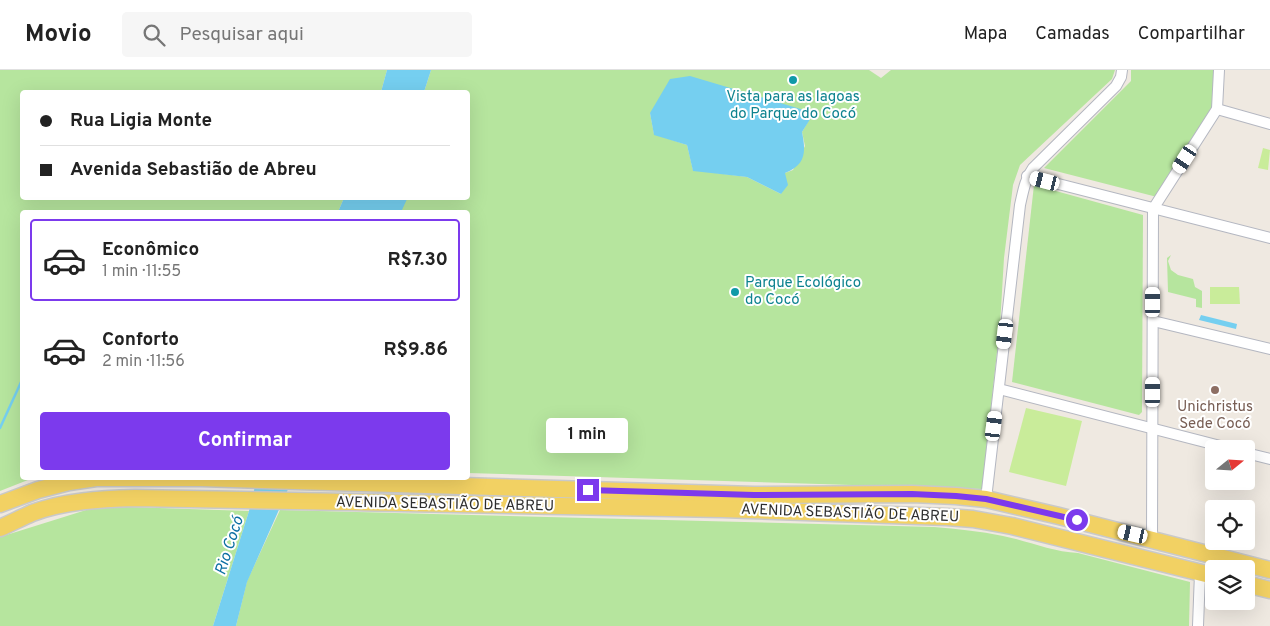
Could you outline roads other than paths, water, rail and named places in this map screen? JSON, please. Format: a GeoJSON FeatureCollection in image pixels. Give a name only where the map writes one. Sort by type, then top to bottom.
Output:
{"type":"FeatureCollection","features":[{"type":"Feature","properties":{"kind":"main road","name":"AVENIDA SEBASTIÃO DE ABREU"},"geometry":{"type":"LineString","coordinates":[[0,504],[38,490],[82,480]]}},
{"type":"Feature","properties":{"kind":"main road","name":"AVENIDA SEBASTIÃO DE ABREU"},"geometry":{"type":"LineString","coordinates":[[279,480],[776,495],[912,494],[956,496],[986,499],[1152,538],[1270,570]]}},
{"type":"Feature","properties":{"kind":"main road"},"geometry":{"type":"LineString","coordinates":[[723,510],[736,505],[767,504],[774,500],[776,495]]}},
{"type":"Feature","properties":{"kind":"main road"},"geometry":{"type":"LineString","coordinates":[[811,512],[807,507],[814,499],[847,495]]}},
{"type":"Feature","properties":{"kind":"main road","name":"AVENIDA SEBASTIÃO DE ABREU"},"geometry":{"type":"LineString","coordinates":[[0,528],[32,513],[61,505],[100,499],[136,498],[811,512],[947,517],[985,521],[1205,575]]}},
{"type":"Feature","properties":{"kind":"main road"},"geometry":{"type":"LineString","coordinates":[[0,521],[32,513]]}},
{"type":"Feature","properties":{"kind":"main road"},"geometry":{"type":"LineString","coordinates":[[1255,586],[1270,590]]}},
{"type":"Feature","properties":{"kind":"street"},"geometry":{"type":"LineString","coordinates":[[986,499],[1020,205],[1027,176],[1116,86],[1121,77],[1122,70]]}},
{"type":"Feature","properties":{"kind":"street"},"geometry":{"type":"LineString","coordinates":[[1152,538],[1153,209],[1217,109],[1218,70]]}},
{"type":"Feature","properties":{"kind":"street"},"geometry":{"type":"LineString","coordinates":[[1217,109],[1270,124]]}},
{"type":"Feature","properties":{"kind":"street"},"geometry":{"type":"LineString","coordinates":[[1027,176],[1270,238]]}},
{"type":"Feature","properties":{"kind":"street"},"geometry":{"type":"LineString","coordinates":[[1153,321],[1270,349]]}},
{"type":"Feature","properties":{"kind":"street"},"geometry":{"type":"LineString","coordinates":[[999,389],[1205,441]]}},
{"type":"Feature","properties":{"kind":"street"},"geometry":{"type":"LineString","coordinates":[[1255,455],[1270,459]]}},
{"type":"Feature","properties":{"kind":"street"},"geometry":{"type":"LineString","coordinates":[[1198,626],[1205,586]]}},
{"type":"Feature","properties":{"kind":"water"},"geometry":{"type":"Polygon","coordinates":[[[387,70],[431,70],[425,90],[382,90],[387,70]]]}},
{"type":"Feature","properties":{"kind":"water"},"geometry":{"type":"Polygon","coordinates":[[[690,76],[814,113],[802,132],[804,152],[801,162],[785,173],[788,185],[781,194],[747,177],[693,171],[687,145],[654,135],[650,113],[670,79],[690,76]]]}},
{"type":"Feature","properties":{"kind":"water"},"geometry":{"type":"Polygon","coordinates":[[[343,200],[407,200],[402,210],[339,210],[343,200]]]}},
{"type":"Feature","properties":{"kind":"water"},"geometry":{"type":"Polygon","coordinates":[[[1201,315],[1237,324],[1236,329],[1199,320],[1201,315]]]}},
{"type":"Feature","properties":{"kind":"water","name":"Rio Cocó"},"geometry":{"type":"Polygon","coordinates":[[[257,480],[292,480],[247,582],[236,626],[213,626],[249,511],[257,480]]]}},
{"type":"Feature","properties":{"kind":"waterway"},"geometry":{"type":"LineString","coordinates":[[0,428],[20,384]]}},
{"type":"Feature","properties":{"kind":"place","name":"Vista para as lagoas do Parque do Cocó"},"geometry":{"type":"Point","coordinates":[793,80]}},
{"type":"Feature","properties":{"kind":"place","name":"Parque Ecológico do Cocó"},"geometry":{"type":"Point","coordinates":[735,292]}},
{"type":"Feature","properties":{"kind":"place","name":"Unichristus Sede Cocó"},"geometry":{"type":"Point","coordinates":[1215,390]}}]}
